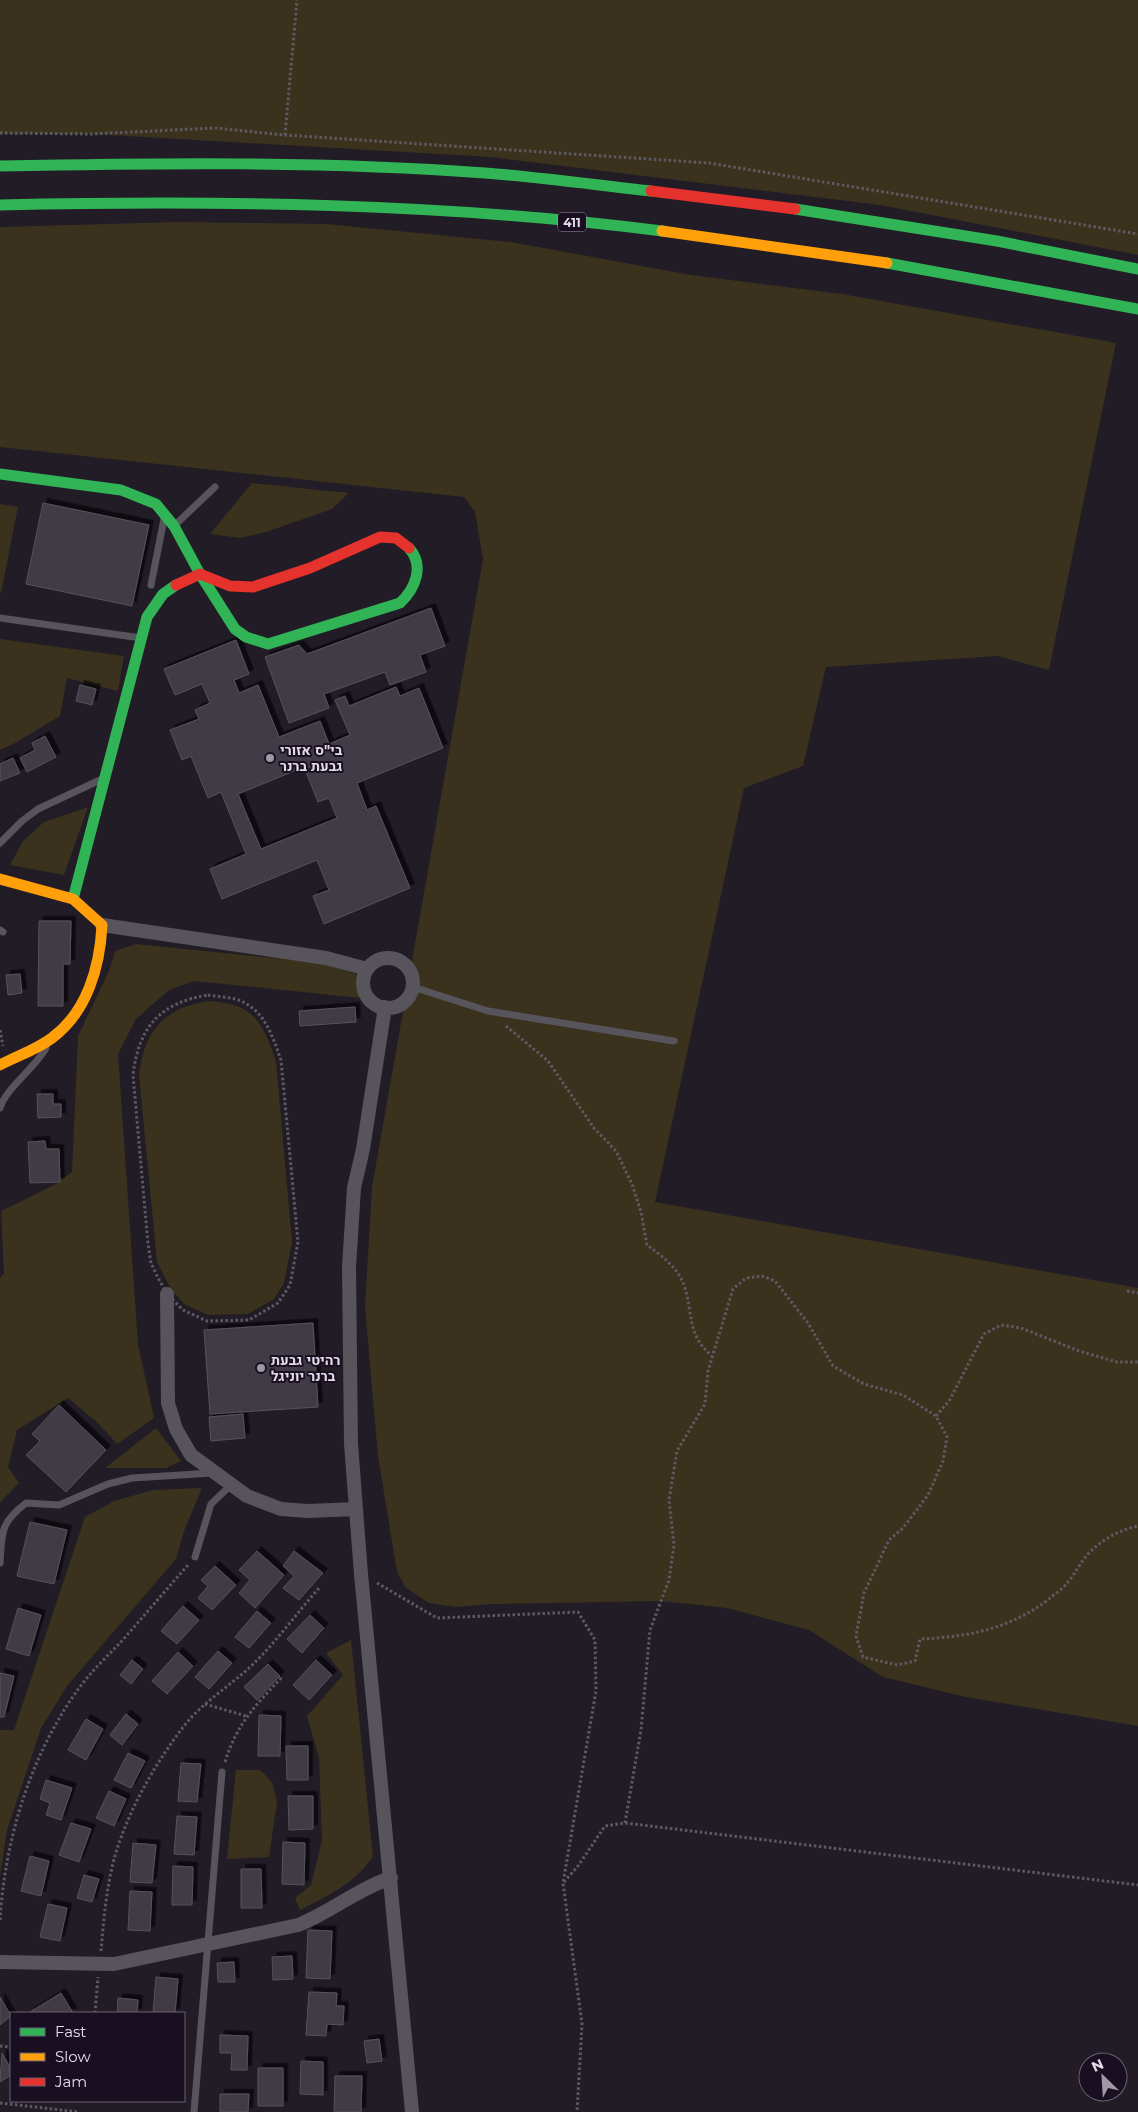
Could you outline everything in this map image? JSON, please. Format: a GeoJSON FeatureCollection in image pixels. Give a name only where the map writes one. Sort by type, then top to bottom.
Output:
{"type":"FeatureCollection","features":[{"type":"Feature","properties":{"kind":"main road"},"geometry":{"type":"LineString","coordinates":[[0,166],[242,165],[485,173],[647,190],[826,213],[979,237],[1138,269]]}},
{"type":"Feature","properties":{"kind":"main road","name":"411"},"geometry":{"type":"LineString","coordinates":[[0,205],[242,204],[482,212],[643,229],[820,252],[972,276],[1138,309]]}},
{"type":"Feature","properties":{"kind":"main road"},"geometry":{"type":"LineString","coordinates":[[0,474],[121,490],[156,504],[174,526],[200,574],[235,629],[246,638],[268,644],[400,603],[410,595],[417,580],[418,563],[410,549],[396,538],[380,537],[265,584],[240,588],[221,584],[200,574],[170,586],[156,600],[147,617],[73,899]]}},
{"type":"Feature","properties":{"kind":"main road"},"geometry":{"type":"LineString","coordinates":[[0,879],[73,899],[102,925],[102,943],[97,968],[77,1010],[52,1038],[0,1065]]}},
{"type":"Feature","properties":{"kind":"street"},"geometry":{"type":"LineString","coordinates":[[102,925],[326,958],[367,969]]}},
{"type":"Feature","properties":{"kind":"street"},"geometry":{"type":"LineString","coordinates":[[380,959],[396,959],[409,968],[412,975],[412,987],[407,999],[401,1004],[385,1007],[370,1000],[366,993],[364,985],[367,969],[380,959]]}},
{"type":"Feature","properties":{"kind":"street"},"geometry":{"type":"LineString","coordinates":[[385,1007],[363,1149],[354,1188],[349,1267],[351,1444],[361,1574],[412,2112]]}},
{"type":"Feature","properties":{"kind":"street"},"geometry":{"type":"LineString","coordinates":[[167,1294],[168,1403],[176,1429],[191,1455],[247,1496],[281,1509],[356,1509]]}},
{"type":"Feature","properties":{"kind":"street"},"geometry":{"type":"LineString","coordinates":[[0,1962],[114,1964],[208,1942],[298,1925],[320,1916],[368,1886],[391,1878]]}},
{"type":"Feature","properties":{"kind":"lane"},"geometry":{"type":"LineString","coordinates":[[174,526],[215,487]]}},
{"type":"Feature","properties":{"kind":"lane"},"geometry":{"type":"LineString","coordinates":[[151,585],[165,514]]}},
{"type":"Feature","properties":{"kind":"lane"},"geometry":{"type":"LineString","coordinates":[[0,618],[142,638]]}},
{"type":"Feature","properties":{"kind":"lane"},"geometry":{"type":"LineString","coordinates":[[0,843],[22,821],[38,809],[105,778]]}},
{"type":"Feature","properties":{"kind":"lane"},"geometry":{"type":"LineString","coordinates":[[412,987],[488,1012],[674,1041]]}},
{"type":"Feature","properties":{"kind":"lane"},"geometry":{"type":"LineString","coordinates":[[0,1108],[8,1095],[38,1062],[52,1038]]}},
{"type":"Feature","properties":{"kind":"lane"},"geometry":{"type":"LineString","coordinates":[[0,1563],[2,1529],[10,1514],[26,1503],[59,1505],[108,1484],[132,1478],[215,1473]]}},
{"type":"Feature","properties":{"kind":"lane"},"geometry":{"type":"LineString","coordinates":[[195,1557],[211,1504],[231,1484]]}},
{"type":"Feature","properties":{"kind":"lane"},"geometry":{"type":"LineString","coordinates":[[194,2112],[222,1772]]}},
{"type":"Feature","properties":{"kind":"path"},"geometry":{"type":"LineString","coordinates":[[285,135],[297,0]]}},
{"type":"Feature","properties":{"kind":"path"},"geometry":{"type":"LineString","coordinates":[[0,133],[92,134],[214,128],[285,135],[709,162],[1138,234]]}},
{"type":"Feature","properties":{"kind":"path"},"geometry":{"type":"LineString","coordinates":[[208,995],[243,1001],[260,1014],[272,1033],[281,1060],[298,1242],[290,1285],[278,1303],[264,1313],[249,1320],[226,1322],[207,1321],[183,1310],[167,1294],[151,1263],[148,1244],[133,1075],[136,1056],[148,1027],[166,1009],[185,999],[208,995]]}},
{"type":"Feature","properties":{"kind":"path"},"geometry":{"type":"LineString","coordinates":[[488,1012],[548,1062],[594,1128],[616,1152],[632,1184],[641,1212],[647,1245],[664,1257],[683,1283],[694,1334],[699,1345],[712,1356]]}},
{"type":"Feature","properties":{"kind":"path"},"geometry":{"type":"LineString","coordinates":[[625,1823],[641,1730],[650,1630],[669,1580],[674,1545],[669,1500],[677,1452],[705,1404],[708,1371],[733,1289],[746,1278],[762,1276],[775,1281],[796,1306],[833,1366],[864,1384],[903,1394],[936,1416],[947,1437],[942,1461],[928,1495],[903,1528],[890,1540],[864,1593],[856,1636],[863,1657],[897,1665],[915,1661],[920,1639],[972,1634],[1004,1626],[1037,1608],[1066,1585],[1088,1553],[1120,1530],[1138,1526]]}},
{"type":"Feature","properties":{"kind":"path"},"geometry":{"type":"LineString","coordinates":[[1127,1291],[1138,1293]]}},
{"type":"Feature","properties":{"kind":"path"},"geometry":{"type":"LineString","coordinates":[[936,1416],[949,1401],[984,1334],[1001,1325],[1021,1328],[1079,1351],[1117,1362],[1138,1362]]}},
{"type":"Feature","properties":{"kind":"path"},"geometry":{"type":"LineString","coordinates":[[0,1920],[2,1889],[15,1831],[36,1763],[57,1722],[80,1687],[195,1557]]}},
{"type":"Feature","properties":{"kind":"path"},"geometry":{"type":"LineString","coordinates":[[361,1574],[437,1618],[578,1612],[595,1640],[596,1691],[563,1883],[582,2024],[576,2112]]}},
{"type":"Feature","properties":{"kind":"path"},"geometry":{"type":"LineString","coordinates":[[94,2012],[106,1898],[118,1846],[139,1798],[184,1726],[205,1704],[250,1667],[319,1588]]}},
{"type":"Feature","properties":{"kind":"path"},"geometry":{"type":"LineString","coordinates":[[222,1772],[231,1744],[246,1716],[283,1676]]}},
{"type":"Feature","properties":{"kind":"path"},"geometry":{"type":"LineString","coordinates":[[205,1704],[246,1716]]}},
{"type":"Feature","properties":{"kind":"path"},"geometry":{"type":"LineString","coordinates":[[563,1883],[578,1866],[605,1826],[625,1823],[1138,1885]]}},
{"type":"Feature","properties":{"kind":"path"},"geometry":{"type":"LineString","coordinates":[[0,2103],[78,2112]]}},
{"type":"Feature","properties":{"kind":"shaded area"},"geometry":{"type":"Polygon","coordinates":[[[0,0],[1138,0],[1138,255],[880,205],[490,157],[92,134],[0,134],[0,0]]]}},
{"type":"Feature","properties":{"kind":"shaded area"},"geometry":{"type":"Polygon","coordinates":[[[178,222],[326,224],[511,242],[691,275],[842,294],[1116,343],[1049,670],[998,656],[826,667],[803,766],[744,788],[655,1202],[1138,1288],[1138,1726],[966,1697],[883,1677],[809,1630],[727,1608],[662,1601],[490,1604],[456,1607],[429,1603],[406,1588],[397,1572],[378,1456],[365,1307],[372,1187],[483,559],[475,512],[464,497],[0,447],[0,227],[178,222]]]}},
{"type":"Feature","properties":{"kind":"shaded area"},"geometry":{"type":"Polygon","coordinates":[[[252,483],[349,493],[332,509],[266,532],[240,538],[210,534],[252,483]]]}},
{"type":"Feature","properties":{"kind":"shaded area"},"geometry":{"type":"Polygon","coordinates":[[[0,504],[18,507],[1,593],[0,593],[0,504]]]}},
{"type":"Feature","properties":{"kind":"shaded area"},"geometry":{"type":"Polygon","coordinates":[[[0,639],[124,656],[118,691],[67,678],[60,716],[0,750],[0,639]]]}},
{"type":"Feature","properties":{"kind":"shaded area"},"geometry":{"type":"Polygon","coordinates":[[[88,807],[64,875],[10,865],[23,841],[44,822],[88,807]]]}},
{"type":"Feature","properties":{"kind":"shaded area"},"geometry":{"type":"Polygon","coordinates":[[[136,944],[321,963],[358,975],[356,984],[361,998],[194,981],[169,990],[136,1019],[118,1054],[138,1344],[154,1418],[117,1444],[98,1423],[68,1398],[17,1430],[8,1467],[19,1483],[0,1502],[0,1278],[4,1273],[1,1211],[54,1185],[72,1172],[78,1036],[109,971],[115,951],[136,944]]]}},
{"type":"Feature","properties":{"kind":"shaded area"},"geometry":{"type":"Polygon","coordinates":[[[208,1001],[235,1006],[253,1016],[259,1022],[276,1061],[292,1242],[284,1283],[274,1299],[248,1314],[208,1315],[186,1305],[172,1291],[157,1262],[139,1075],[142,1059],[151,1034],[168,1016],[179,1009],[208,1001]]]}},
{"type":"Feature","properties":{"kind":"shaded area"},"geometry":{"type":"Polygon","coordinates":[[[156,1428],[181,1461],[166,1468],[105,1468],[156,1428]]]}},
{"type":"Feature","properties":{"kind":"shaded area"},"geometry":{"type":"Polygon","coordinates":[[[202,1488],[184,1531],[176,1559],[67,1686],[41,1728],[7,1830],[0,1876],[0,1730],[14,1730],[85,1517],[114,1501],[153,1490],[202,1488]]]}},
{"type":"Feature","properties":{"kind":"shaded area"},"geometry":{"type":"Polygon","coordinates":[[[351,1640],[373,1856],[350,1881],[300,1910],[295,1898],[311,1885],[322,1840],[319,1758],[307,1716],[343,1675],[326,1653],[351,1640]]]}},
{"type":"Feature","properties":{"kind":"shaded area"},"geometry":{"type":"Polygon","coordinates":[[[236,1770],[260,1770],[272,1782],[277,1802],[269,1857],[227,1859],[236,1770]]]}},
{"type":"Feature","properties":{"kind":"building"},"geometry":{"type":"Polygon","coordinates":[[[43,503],[149,525],[132,606],[26,584],[43,503]]]}},
{"type":"Feature","properties":{"kind":"building"},"geometry":{"type":"Polygon","coordinates":[[[431,608],[445,646],[420,655],[426,672],[390,685],[385,672],[324,694],[329,708],[289,723],[265,657],[299,645],[307,654],[431,608]]]}},
{"type":"Feature","properties":{"kind":"building"},"geometry":{"type":"Polygon","coordinates":[[[236,640],[249,674],[234,680],[239,693],[258,685],[279,737],[320,721],[329,744],[350,735],[335,700],[345,696],[349,706],[396,687],[400,696],[419,688],[443,748],[357,783],[367,810],[376,806],[410,888],[324,924],[313,896],[329,890],[317,860],[222,899],[210,869],[246,854],[221,792],[208,798],[191,756],[182,760],[170,730],[199,719],[195,710],[210,703],[202,684],[175,695],[164,669],[236,640]],[[304,767],[238,794],[261,849],[337,818],[329,798],[318,802],[304,767]]]}},
{"type":"Feature","properties":{"kind":"building"},"geometry":{"type":"Polygon","coordinates":[[[80,685],[96,689],[92,705],[76,701],[80,685]]]}},
{"type":"Feature","properties":{"kind":"building"},"geometry":{"type":"Polygon","coordinates":[[[45,736],[56,757],[27,772],[20,758],[35,750],[32,743],[45,736]]]}},
{"type":"Feature","properties":{"kind":"building"},"geometry":{"type":"Polygon","coordinates":[[[13,758],[20,773],[0,781],[0,764],[13,758]]]}},
{"type":"Feature","properties":{"kind":"building"},"geometry":{"type":"Polygon","coordinates":[[[39,921],[71,921],[70,964],[63,964],[63,1006],[38,1006],[39,921]]]}},
{"type":"Feature","properties":{"kind":"building"},"geometry":{"type":"Polygon","coordinates":[[[20,974],[22,993],[8,995],[6,975],[20,974]]]}},
{"type":"Feature","properties":{"kind":"building"},"geometry":{"type":"Polygon","coordinates":[[[355,1007],[356,1022],[300,1026],[299,1011],[355,1007]]]}},
{"type":"Feature","properties":{"kind":"building"},"geometry":{"type":"Polygon","coordinates":[[[37,1094],[53,1094],[53,1104],[61,1104],[61,1117],[38,1118],[37,1094]]]}},
{"type":"Feature","properties":{"kind":"building"},"geometry":{"type":"Polygon","coordinates":[[[45,1141],[46,1149],[59,1149],[60,1182],[30,1183],[28,1142],[45,1141]]]}},
{"type":"Feature","properties":{"kind":"building","name":"רהיטי גבעת ברנר יוניגל"},"geometry":{"type":"Polygon","coordinates":[[[313,1323],[318,1407],[210,1414],[204,1330],[313,1323]]]}},
{"type":"Feature","properties":{"kind":"building"},"geometry":{"type":"Polygon","coordinates":[[[59,1405],[106,1450],[66,1492],[26,1455],[40,1441],[32,1434],[59,1405]]]}},
{"type":"Feature","properties":{"kind":"building"},"geometry":{"type":"Polygon","coordinates":[[[243,1414],[245,1438],[211,1441],[209,1417],[243,1414]]]}},
{"type":"Feature","properties":{"kind":"building"},"geometry":{"type":"Polygon","coordinates":[[[30,1522],[67,1530],[54,1584],[17,1576],[30,1522]]]}},
{"type":"Feature","properties":{"kind":"building"},"geometry":{"type":"Polygon","coordinates":[[[257,1551],[284,1575],[255,1608],[239,1593],[250,1580],[239,1570],[257,1551]]]}},
{"type":"Feature","properties":{"kind":"building"},"geometry":{"type":"Polygon","coordinates":[[[294,1551],[323,1573],[299,1600],[283,1588],[294,1576],[283,1566],[294,1551]]]}},
{"type":"Feature","properties":{"kind":"building"},"geometry":{"type":"Polygon","coordinates":[[[215,1566],[236,1585],[212,1610],[198,1598],[208,1586],[201,1580],[215,1566]]]}},
{"type":"Feature","properties":{"kind":"building"},"geometry":{"type":"Polygon","coordinates":[[[183,1606],[199,1620],[177,1644],[161,1631],[183,1606]]]}},
{"type":"Feature","properties":{"kind":"building"},"geometry":{"type":"Polygon","coordinates":[[[18,1608],[41,1615],[29,1656],[6,1649],[18,1608]]]}},
{"type":"Feature","properties":{"kind":"building"},"geometry":{"type":"Polygon","coordinates":[[[257,1611],[271,1623],[249,1648],[235,1637],[257,1611]]]}},
{"type":"Feature","properties":{"kind":"building"},"geometry":{"type":"Polygon","coordinates":[[[310,1615],[324,1628],[302,1653],[287,1639],[310,1615]]]}},
{"type":"Feature","properties":{"kind":"building"},"geometry":{"type":"Polygon","coordinates":[[[218,1651],[232,1663],[209,1689],[195,1677],[218,1651]]]}},
{"type":"Feature","properties":{"kind":"building"},"geometry":{"type":"Polygon","coordinates":[[[178,1652],[193,1666],[167,1694],[152,1681],[178,1652]]]}},
{"type":"Feature","properties":{"kind":"building"},"geometry":{"type":"Polygon","coordinates":[[[132,1660],[143,1669],[131,1684],[120,1675],[132,1660]]]}},
{"type":"Feature","properties":{"kind":"building"},"geometry":{"type":"Polygon","coordinates":[[[316,1660],[332,1675],[309,1700],[293,1685],[316,1660]]]}},
{"type":"Feature","properties":{"kind":"building"},"geometry":{"type":"Polygon","coordinates":[[[268,1664],[280,1676],[257,1700],[244,1687],[268,1664]]]}},
{"type":"Feature","properties":{"kind":"building"},"geometry":{"type":"Polygon","coordinates":[[[0,1673],[14,1676],[4,1717],[0,1717],[0,1673]]]}},
{"type":"Feature","properties":{"kind":"building"},"geometry":{"type":"Polygon","coordinates":[[[126,1714],[138,1724],[122,1745],[110,1735],[126,1714]]]}},
{"type":"Feature","properties":{"kind":"building"},"geometry":{"type":"Polygon","coordinates":[[[259,1715],[281,1716],[280,1756],[258,1756],[259,1715]]]}},
{"type":"Feature","properties":{"kind":"building"},"geometry":{"type":"Polygon","coordinates":[[[86,1719],[103,1729],[86,1760],[68,1750],[86,1719]]]}},
{"type":"Feature","properties":{"kind":"building"},"geometry":{"type":"Polygon","coordinates":[[[286,1746],[308,1746],[308,1780],[287,1780],[286,1746]]]}},
{"type":"Feature","properties":{"kind":"building"},"geometry":{"type":"Polygon","coordinates":[[[128,1753],[145,1761],[131,1788],[114,1780],[128,1753]]]}},
{"type":"Feature","properties":{"kind":"building"},"geometry":{"type":"Polygon","coordinates":[[[181,1763],[201,1764],[197,1802],[178,1801],[181,1763]]]}},
{"type":"Feature","properties":{"kind":"building"},"geometry":{"type":"Polygon","coordinates":[[[46,1780],[72,1788],[61,1820],[46,1815],[50,1803],[40,1799],[46,1780]]]}},
{"type":"Feature","properties":{"kind":"building"},"geometry":{"type":"Polygon","coordinates":[[[109,1791],[126,1799],[114,1826],[96,1818],[109,1791]]]}},
{"type":"Feature","properties":{"kind":"building"},"geometry":{"type":"Polygon","coordinates":[[[288,1796],[313,1796],[313,1829],[289,1830],[288,1796]]]}},
{"type":"Feature","properties":{"kind":"building"},"geometry":{"type":"Polygon","coordinates":[[[177,1816],[197,1817],[194,1855],[174,1854],[177,1816]]]}},
{"type":"Feature","properties":{"kind":"building"},"geometry":{"type":"Polygon","coordinates":[[[71,1823],[91,1829],[79,1862],[59,1855],[71,1823]]]}},
{"type":"Feature","properties":{"kind":"building"},"geometry":{"type":"Polygon","coordinates":[[[283,1842],[305,1843],[304,1885],[282,1884],[283,1842]]]}},
{"type":"Feature","properties":{"kind":"building"},"geometry":{"type":"Polygon","coordinates":[[[133,1843],[156,1845],[152,1883],[130,1882],[133,1843]]]}},
{"type":"Feature","properties":{"kind":"building"},"geometry":{"type":"Polygon","coordinates":[[[30,1856],[49,1861],[41,1896],[21,1891],[30,1856]]]}},
{"type":"Feature","properties":{"kind":"building"},"geometry":{"type":"Polygon","coordinates":[[[173,1866],[193,1867],[192,1905],[172,1905],[173,1866]]]}},
{"type":"Feature","properties":{"kind":"building"},"geometry":{"type":"Polygon","coordinates":[[[241,1869],[261,1869],[262,1908],[241,1908],[241,1869]]]}},
{"type":"Feature","properties":{"kind":"building"},"geometry":{"type":"Polygon","coordinates":[[[84,1875],[99,1879],[92,1902],[77,1898],[84,1875]]]}},
{"type":"Feature","properties":{"kind":"building"},"geometry":{"type":"Polygon","coordinates":[[[130,1891],[152,1892],[150,1931],[128,1930],[130,1891]]]}},
{"type":"Feature","properties":{"kind":"building"},"geometry":{"type":"Polygon","coordinates":[[[48,1904],[67,1908],[60,1941],[40,1937],[48,1904]]]}},
{"type":"Feature","properties":{"kind":"building"},"geometry":{"type":"Polygon","coordinates":[[[308,1930],[332,1931],[330,1979],[306,1978],[308,1930]]]}},
{"type":"Feature","properties":{"kind":"building"},"geometry":{"type":"Polygon","coordinates":[[[292,1956],[293,1979],[273,1980],[272,1957],[292,1956]]]}},
{"type":"Feature","properties":{"kind":"building"},"geometry":{"type":"Polygon","coordinates":[[[234,1962],[235,1982],[218,1982],[217,1963],[234,1962]]]}},
{"type":"Feature","properties":{"kind":"building"},"geometry":{"type":"Polygon","coordinates":[[[156,1977],[178,1979],[175,2012],[153,2012],[156,1977]]]}},
{"type":"Feature","properties":{"kind":"building"},"geometry":{"type":"Polygon","coordinates":[[[309,1992],[337,1993],[336,2006],[344,2006],[343,2025],[327,2024],[326,2036],[306,2035],[309,1992]]]}},
{"type":"Feature","properties":{"kind":"building"},"geometry":{"type":"Polygon","coordinates":[[[61,1993],[72,2012],[30,2012],[61,1993]]]}},
{"type":"Feature","properties":{"kind":"building"},"geometry":{"type":"Polygon","coordinates":[[[0,1997],[10,2017],[0,2025],[0,1997]]]}},
{"type":"Feature","properties":{"kind":"building"},"geometry":{"type":"Polygon","coordinates":[[[118,1998],[138,2000],[137,2012],[117,2012],[118,1998]]]}},
{"type":"Feature","properties":{"kind":"building"},"geometry":{"type":"Polygon","coordinates":[[[220,2035],[248,2036],[247,2070],[231,2070],[232,2053],[220,2053],[220,2035]]]}},
{"type":"Feature","properties":{"kind":"building"},"geometry":{"type":"Polygon","coordinates":[[[379,2039],[382,2061],[367,2063],[364,2041],[379,2039]]]}},
{"type":"Feature","properties":{"kind":"building"},"geometry":{"type":"Polygon","coordinates":[[[2,2053],[10,2067],[10,2076],[0,2082],[2,2053]]]}},
{"type":"Feature","properties":{"kind":"building"},"geometry":{"type":"Polygon","coordinates":[[[301,2061],[323,2062],[323,2095],[300,2094],[301,2061]]]}},
{"type":"Feature","properties":{"kind":"building"},"geometry":{"type":"Polygon","coordinates":[[[258,2068],[283,2068],[283,2106],[258,2106],[258,2068]]]}},
{"type":"Feature","properties":{"kind":"building"},"geometry":{"type":"Polygon","coordinates":[[[335,2076],[362,2076],[361,2112],[334,2112],[335,2076]]]}},
{"type":"Feature","properties":{"kind":"building"},"geometry":{"type":"Polygon","coordinates":[[[220,2094],[249,2094],[248,2112],[220,2112],[220,2094]]]}},
{"type":"Feature","properties":{"kind":"traffic: fast"},"geometry":{"type":"LineString","coordinates":[[0,166],[182,164],[364,166],[506,175],[651,191]]}},
{"type":"Feature","properties":{"kind":"traffic: fast"},"geometry":{"type":"LineString","coordinates":[[0,205],[166,203],[415,209],[497,214],[662,231]]}},
{"type":"Feature","properties":{"kind":"traffic: fast"},"geometry":{"type":"LineString","coordinates":[[795,209],[997,241],[1138,269]]}},
{"type":"Feature","properties":{"kind":"traffic: fast"},"geometry":{"type":"LineString","coordinates":[[887,263],[1138,309]]}},
{"type":"Feature","properties":{"kind":"traffic: fast"},"geometry":{"type":"LineString","coordinates":[[0,474],[121,490],[156,504],[174,526],[200,574],[235,629],[246,637],[268,644],[400,603],[410,591],[416,577],[416,562],[409,548]]}},
{"type":"Feature","properties":{"kind":"traffic: fast"},"geometry":{"type":"LineString","coordinates":[[73,899],[147,617],[163,594],[176,585]]}},
{"type":"Feature","properties":{"kind":"traffic: slow"},"geometry":{"type":"LineString","coordinates":[[662,231],[887,263]]}},
{"type":"Feature","properties":{"kind":"traffic: slow"},"geometry":{"type":"LineString","coordinates":[[0,879],[73,899],[102,925],[95,972],[83,1002],[74,1015],[52,1038],[0,1065]]}},
{"type":"Feature","properties":{"kind":"traffic: jam"},"geometry":{"type":"LineString","coordinates":[[651,191],[795,209]]}},
{"type":"Feature","properties":{"kind":"traffic: jam"},"geometry":{"type":"LineString","coordinates":[[176,585],[200,574],[230,586],[253,587],[310,568],[380,537],[396,538],[409,548]]}},
{"type":"Feature","properties":{"kind":"place","name":"בי\"ס אזורי גבעת ברנר"},"geometry":{"type":"Point","coordinates":[270,758]}},
{"type":"Feature","properties":{"kind":"place","name":"רהיטי גבעת ברנר יוניגל"},"geometry":{"type":"Point","coordinates":[261,1368]}}]}
